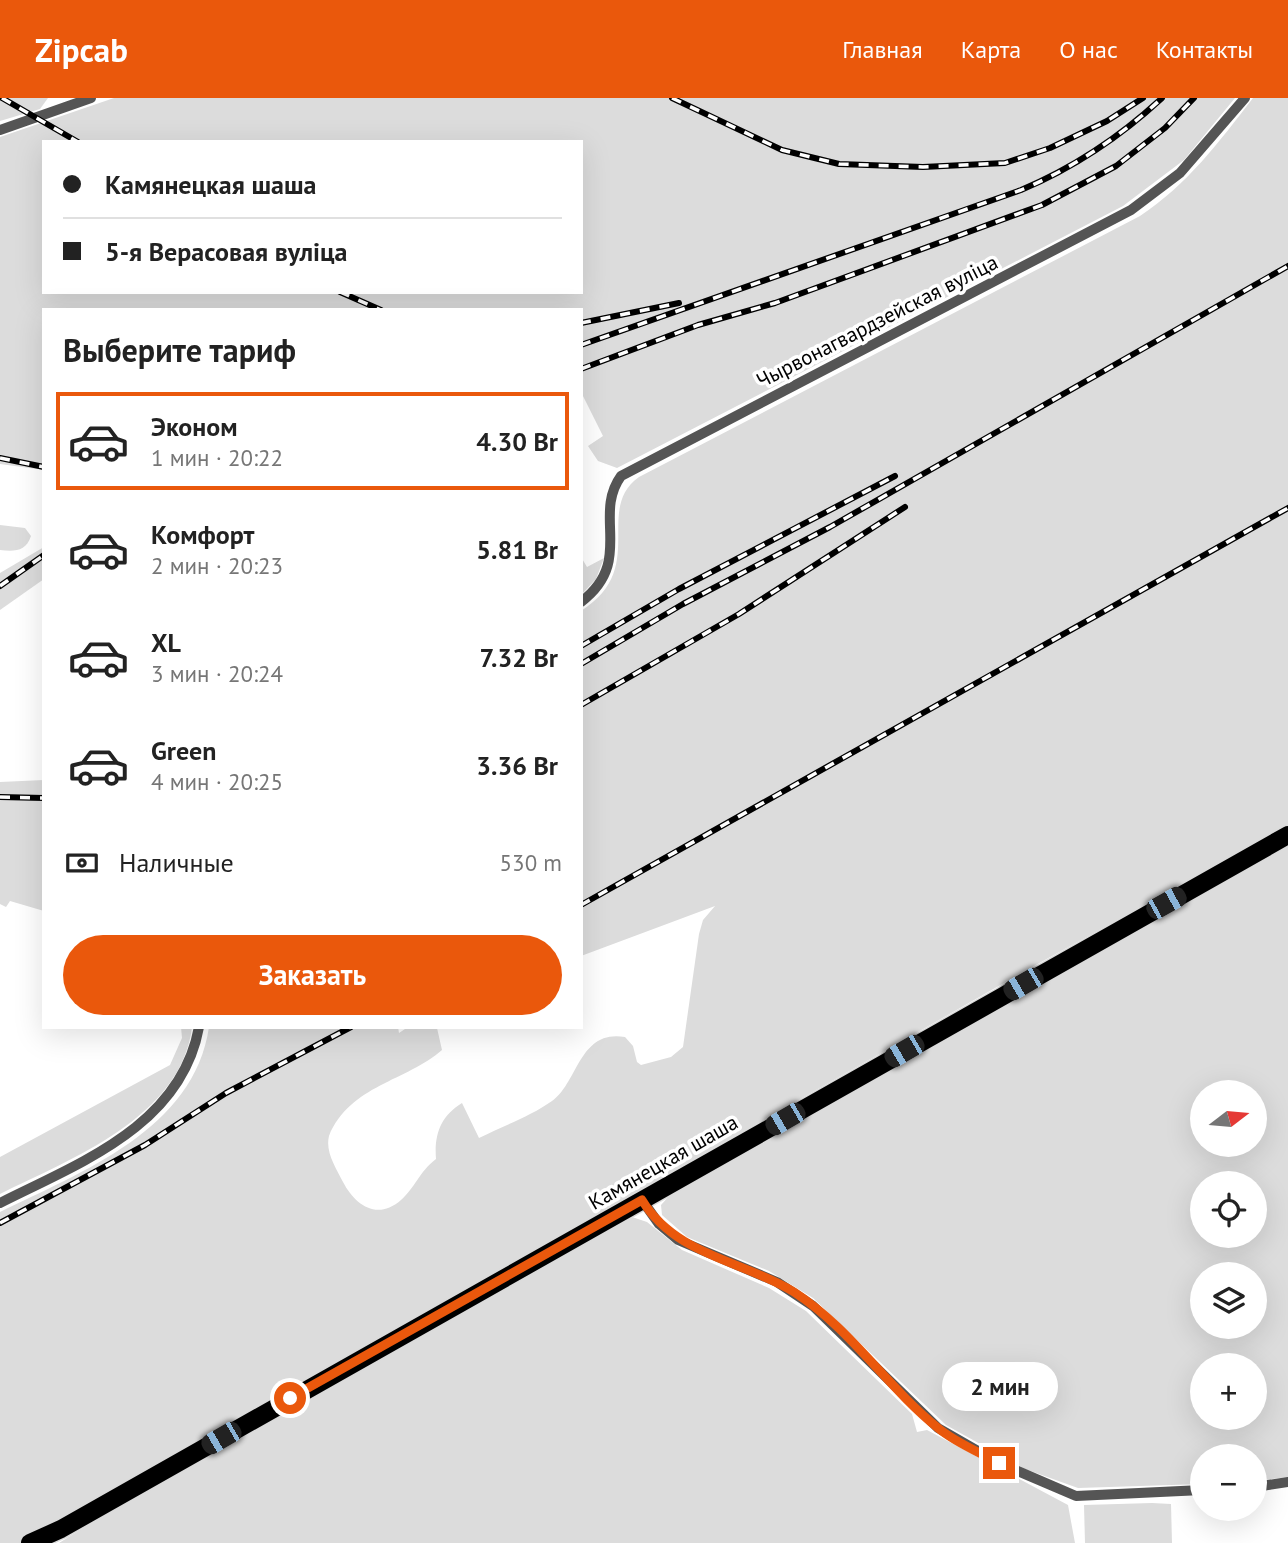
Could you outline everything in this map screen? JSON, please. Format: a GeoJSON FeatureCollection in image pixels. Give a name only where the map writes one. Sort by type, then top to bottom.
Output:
{"type":"FeatureCollection","features":[{"type":"Feature","properties":{"kind":"main road","name":"Камянецкая шаша"},"geometry":{"type":"LineString","coordinates":[[30,1543],[61,1529],[1288,835]]}},
{"type":"Feature","properties":{"kind":"main road","name":"Камянецкая шаша"},"geometry":{"type":"LineString","coordinates":[[47,1543],[61,1529]]}},
{"type":"Feature","properties":{"kind":"street"},"geometry":{"type":"LineString","coordinates":[[0,130],[90,98]]}},
{"type":"Feature","properties":{"kind":"street","name":"Чырвонагвардзейская вуліца"},"geometry":{"type":"LineString","coordinates":[[583,600],[597,589],[607,572],[613,491],[621,476],[1140,204],[1180,173],[1245,98]]}},
{"type":"Feature","properties":{"kind":"street"},"geometry":{"type":"LineString","coordinates":[[0,1203],[92,1156],[139,1126],[170,1093],[181,1076],[191,1056],[198,1029]]}},
{"type":"Feature","properties":{"kind":"street"},"geometry":{"type":"LineString","coordinates":[[642,1200],[659,1224],[678,1240],[777,1282],[813,1306],[938,1428],[999,1463],[1076,1496],[1190,1491]]}},
{"type":"Feature","properties":{"kind":"street"},"geometry":{"type":"LineString","coordinates":[[1267,1485],[1288,1482]]}},
{"type":"Feature","properties":{"kind":"shaded area"},"geometry":{"type":"Polygon","coordinates":[[[0,98],[48,98],[40,109],[0,121],[0,98]]]}},
{"type":"Feature","properties":{"kind":"shaded area"},"geometry":{"type":"Polygon","coordinates":[[[114,98],[1235,98],[1184,160],[1123,206],[617,468],[598,461],[588,446],[603,436],[583,396],[583,308],[42,308],[42,470],[0,464],[0,137],[114,98]]]}},
{"type":"Feature","properties":{"kind":"shaded area"},"geometry":{"type":"Polygon","coordinates":[[[1253,98],[1288,98],[1288,826],[1034,966],[20,1543],[0,1543],[0,1212],[98,1163],[158,1120],[181,1094],[199,1063],[208,1029],[398,1029],[399,1033],[405,1029],[437,1029],[442,1050],[428,1061],[380,1085],[351,1105],[338,1119],[329,1136],[334,1166],[348,1190],[360,1203],[375,1210],[392,1206],[401,1200],[436,1159],[440,1126],[462,1103],[479,1138],[552,1101],[561,1093],[581,1059],[598,1041],[610,1037],[625,1037],[633,1046],[637,1062],[641,1065],[671,1057],[683,1047],[699,934],[703,920],[715,906],[583,955],[583,609],[601,594],[612,577],[617,558],[620,506],[626,490],[639,477],[1140,216],[1173,191],[1215,146],[1253,98]]]}},
{"type":"Feature","properties":{"kind":"shaded area"},"geometry":{"type":"Polygon","coordinates":[[[0,525],[25,528],[31,536],[29,541],[19,549],[0,550],[0,525]]]}},
{"type":"Feature","properties":{"kind":"shaded area"},"geometry":{"type":"Polygon","coordinates":[[[42,548],[42,580],[0,610],[0,573],[42,548]]]}},
{"type":"Feature","properties":{"kind":"shaded area"},"geometry":{"type":"Polygon","coordinates":[[[604,558],[596,579],[583,593],[583,560],[587,567],[604,558]]]}},
{"type":"Feature","properties":{"kind":"shaded area"},"geometry":{"type":"Polygon","coordinates":[[[42,780],[42,910],[10,901],[6,907],[0,904],[0,782],[42,780]]]}},
{"type":"Feature","properties":{"kind":"shaded area"},"geometry":{"type":"Polygon","coordinates":[[[1288,844],[1288,1477],[1267,1480],[1267,1444],[1190,1444],[1190,1484],[1078,1488],[1025,1469],[946,1425],[813,1298],[769,1271],[687,1237],[662,1215],[661,1205],[670,1195],[1288,844]]]}},
{"type":"Feature","properties":{"kind":"shaded area"},"geometry":{"type":"Polygon","coordinates":[[[181,1029],[191,1029],[183,1059],[167,1087],[145,1111],[89,1150],[0,1194],[0,1157],[170,1065],[182,1038],[181,1029]]]}},
{"type":"Feature","properties":{"kind":"shaded area"},"geometry":{"type":"Polygon","coordinates":[[[632,1217],[647,1222],[682,1250],[769,1288],[806,1311],[912,1414],[917,1432],[927,1430],[1068,1505],[1075,1543],[59,1543],[146,1489],[632,1217]]]}},
{"type":"Feature","properties":{"kind":"shaded area"},"geometry":{"type":"Polygon","coordinates":[[[1171,1504],[1172,1543],[1085,1543],[1084,1505],[1171,1504]]]}},
{"type":"Feature","properties":{"kind":"railway"},"geometry":{"type":"LineString","coordinates":[[2,98],[75,140]]}},
{"type":"Feature","properties":{"kind":"railway"},"geometry":{"type":"LineString","coordinates":[[672,98],[782,150],[839,164],[923,167],[1005,163],[1050,148],[1107,121],[1143,98]]}},
{"type":"Feature","properties":{"kind":"railway"},"geometry":{"type":"LineString","coordinates":[[583,344],[1021,190],[1059,172],[1095,150],[1130,126],[1162,98]]}},
{"type":"Feature","properties":{"kind":"railway"},"geometry":{"type":"LineString","coordinates":[[583,368],[698,325],[775,303],[1042,205],[1116,166],[1165,128],[1194,98]]}},
{"type":"Feature","properties":{"kind":"railway"},"geometry":{"type":"LineString","coordinates":[[583,663],[683,604],[830,527],[1288,266]]}},
{"type":"Feature","properties":{"kind":"railway"},"geometry":{"type":"LineString","coordinates":[[345,294],[376,308]]}},
{"type":"Feature","properties":{"kind":"railway"},"geometry":{"type":"LineString","coordinates":[[583,323],[679,303]]}},
{"type":"Feature","properties":{"kind":"railway"},"geometry":{"type":"LineString","coordinates":[[0,458],[42,467]]}},
{"type":"Feature","properties":{"kind":"railway"},"geometry":{"type":"LineString","coordinates":[[583,645],[679,589],[895,476]]}},
{"type":"Feature","properties":{"kind":"railway"},"geometry":{"type":"LineString","coordinates":[[583,704],[739,614],[905,507]]}},
{"type":"Feature","properties":{"kind":"railway"},"geometry":{"type":"LineString","coordinates":[[583,904],[1288,508]]}},
{"type":"Feature","properties":{"kind":"railway"},"geometry":{"type":"LineString","coordinates":[[0,586],[42,556]]}},
{"type":"Feature","properties":{"kind":"railway"},"geometry":{"type":"LineString","coordinates":[[0,797],[42,798]]}},
{"type":"Feature","properties":{"kind":"railway"},"geometry":{"type":"LineString","coordinates":[[0,1223],[145,1145],[226,1093],[347,1029]]}},
{"type":"Feature","properties":{"kind":"route"},"geometry":{"type":"LineString","coordinates":[[290,1398],[642,1200],[659,1224],[678,1240],[777,1282],[813,1306],[938,1428],[999,1463]]}}]}
